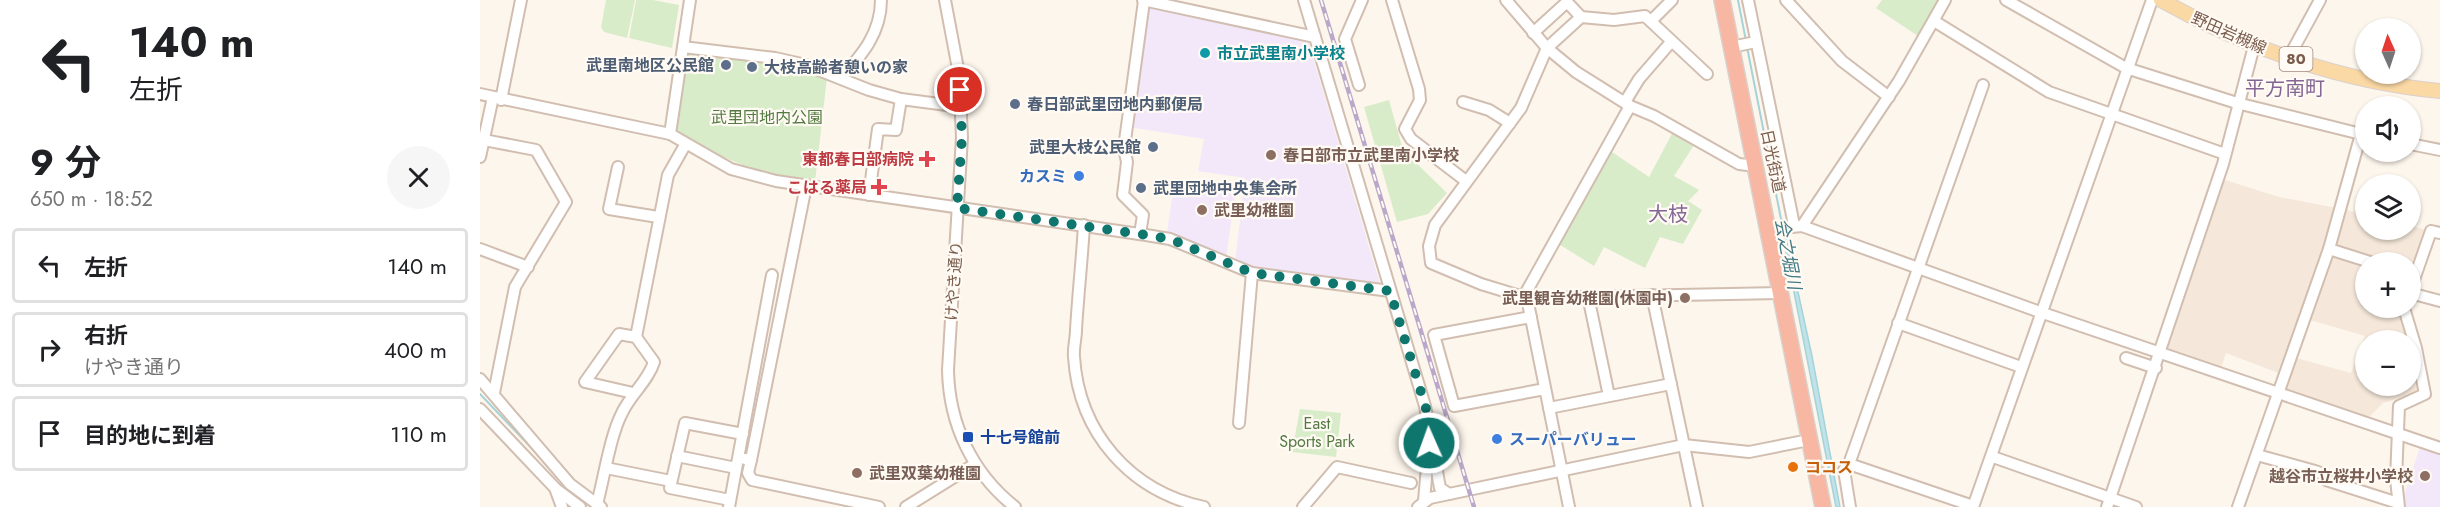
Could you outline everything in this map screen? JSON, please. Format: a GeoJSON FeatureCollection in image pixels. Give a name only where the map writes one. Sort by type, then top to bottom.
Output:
{"type":"FeatureCollection","features":[{"type":"Feature","properties":{"kind":"highway","name":"日光街道"},"geometry":{"type":"LineString","coordinates":[[1722,0],[1736,46],[1756,166],[1773,228],[1781,293],[1823,507]]}},
{"type":"Feature","properties":{"kind":"main road","name":"野田岩槻線"},"geometry":{"type":"LineString","coordinates":[[2161,0],[2196,20],[2254,46],[2343,74],[2440,91]]}},
{"type":"Feature","properties":{"kind":"street"},"geometry":{"type":"LineString","coordinates":[[480,157],[521,0]]}},
{"type":"Feature","properties":{"kind":"street"},"geometry":{"type":"LineString","coordinates":[[670,134],[690,0]]}},
{"type":"Feature","properties":{"kind":"street"},"geometry":{"type":"LineString","coordinates":[[841,78],[871,42],[880,14],[881,0]]}},
{"type":"Feature","properties":{"kind":"street","name":"けやき通り"},"geometry":{"type":"LineString","coordinates":[[945,0],[953,30],[962,107],[948,384],[955,419],[975,464],[991,486],[1015,507]]}},
{"type":"Feature","properties":{"kind":"street"},"geometry":{"type":"LineString","coordinates":[[1304,0],[1430,425],[1440,488],[1449,494]]}},
{"type":"Feature","properties":{"kind":"street"},"geometry":{"type":"LineString","coordinates":[[1359,85],[1345,39],[1362,0]]}},
{"type":"Feature","properties":{"kind":"street"},"geometry":{"type":"LineString","coordinates":[[1392,0],[1419,89],[1420,100],[1405,129],[1411,139],[1466,181]]}},
{"type":"Feature","properties":{"kind":"street"},"geometry":{"type":"LineString","coordinates":[[1506,0],[1547,48],[1576,72],[1628,104],[1739,164],[1756,166]]}},
{"type":"Feature","properties":{"kind":"street"},"geometry":{"type":"LineString","coordinates":[[1651,21],[1672,0]]}},
{"type":"Feature","properties":{"kind":"street"},"geometry":{"type":"LineString","coordinates":[[1748,0],[1754,42],[1795,225]]}},
{"type":"Feature","properties":{"kind":"street"},"geometry":{"type":"LineString","coordinates":[[1786,0],[1842,61],[1889,97]]}},
{"type":"Feature","properties":{"kind":"street"},"geometry":{"type":"LineString","coordinates":[[1795,225],[1889,97],[1945,0]]}},
{"type":"Feature","properties":{"kind":"street"},"geometry":{"type":"LineString","coordinates":[[2006,0],[2126,68],[2237,103],[2355,133]]}},
{"type":"Feature","properties":{"kind":"street"},"geometry":{"type":"LineString","coordinates":[[1849,464],[1973,507],[1993,457],[2040,312],[2152,0]]}},
{"type":"Feature","properties":{"kind":"street"},"geometry":{"type":"LineString","coordinates":[[2289,57],[2320,0]]}},
{"type":"Feature","properties":{"kind":"street"},"geometry":{"type":"LineString","coordinates":[[1140,234],[1143,215],[1123,195],[1128,162],[1124,148],[1143,1],[1315,36]]}},
{"type":"Feature","properties":{"kind":"street"},"geometry":{"type":"LineString","coordinates":[[1533,33],[1567,2],[1581,16],[1614,20],[1645,16],[1707,74]]}},
{"type":"Feature","properties":{"kind":"street"},"geometry":{"type":"LineString","coordinates":[[1581,16],[1547,48],[1521,108],[1466,181],[1431,233],[1431,263],[1481,284],[1525,297],[1781,293]]}},
{"type":"Feature","properties":{"kind":"street"},"geometry":{"type":"LineString","coordinates":[[1934,21],[2049,92],[2225,154]]}},
{"type":"Feature","properties":{"kind":"street"},"geometry":{"type":"LineString","coordinates":[[1569,507],[1525,297],[1640,79],[1671,42]]}},
{"type":"Feature","properties":{"kind":"street"},"geometry":{"type":"LineString","coordinates":[[1736,46],[1754,42]]}},
{"type":"Feature","properties":{"kind":"street"},"geometry":{"type":"LineString","coordinates":[[2109,502],[2161,353],[2225,154],[2254,46]]}},
{"type":"Feature","properties":{"kind":"street"},"geometry":{"type":"LineString","coordinates":[[683,47],[775,58],[901,99],[962,107]]}},
{"type":"Feature","properties":{"kind":"street"},"geometry":{"type":"LineString","coordinates":[[1850,507],[1844,470],[1849,464],[1916,269],[1983,85]]}},
{"type":"Feature","properties":{"kind":"street"},"geometry":{"type":"LineString","coordinates":[[480,94],[670,134],[685,145],[730,169],[806,186],[1170,239],[1252,273],[1390,291]]}},
{"type":"Feature","properties":{"kind":"street"},"geometry":{"type":"LineString","coordinates":[[869,195],[878,129],[896,130],[901,99]]}},
{"type":"Feature","properties":{"kind":"street"},"geometry":{"type":"LineString","coordinates":[[1464,102],[1489,110],[1510,123]]}},
{"type":"Feature","properties":{"kind":"street"},"geometry":{"type":"LineString","coordinates":[[484,140],[536,150],[566,202],[515,287],[494,393]]}},
{"type":"Feature","properties":{"kind":"street"},"geometry":{"type":"LineString","coordinates":[[480,379],[570,484],[599,506],[620,415],[633,393],[650,374],[654,362],[636,336],[668,175],[685,145]]}},
{"type":"Feature","properties":{"kind":"street"},"geometry":{"type":"LineString","coordinates":[[2421,146],[2440,150]]}},
{"type":"Feature","properties":{"kind":"street"},"geometry":{"type":"LineString","coordinates":[[2238,507],[2329,249],[2355,162]]}},
{"type":"Feature","properties":{"kind":"street"},"geometry":{"type":"LineString","coordinates":[[618,167],[609,209],[658,217]]}},
{"type":"Feature","properties":{"kind":"street"},"geometry":{"type":"LineString","coordinates":[[806,186],[748,473],[752,480],[879,507]]}},
{"type":"Feature","properties":{"kind":"street"},"geometry":{"type":"LineString","coordinates":[[1084,225],[1073,356],[1077,383],[1086,414],[1106,447],[1131,474],[1152,488],[1179,500],[1204,507]]}},
{"type":"Feature","properties":{"kind":"street"},"geometry":{"type":"LineString","coordinates":[[1773,228],[1795,225],[2040,312],[2440,448]]}},
{"type":"Feature","properties":{"kind":"street"},"geometry":{"type":"LineString","coordinates":[[2421,256],[2431,231],[2440,233]]}},
{"type":"Feature","properties":{"kind":"street"},"geometry":{"type":"LineString","coordinates":[[480,249],[528,267]]}},
{"type":"Feature","properties":{"kind":"street"},"geometry":{"type":"LineString","coordinates":[[2329,249],[2355,257]]}},
{"type":"Feature","properties":{"kind":"street"},"geometry":{"type":"LineString","coordinates":[[1239,423],[1252,273]]}},
{"type":"Feature","properties":{"kind":"street"},"geometry":{"type":"LineString","coordinates":[[742,434],[685,423],[670,488],[730,503],[772,274]]}},
{"type":"Feature","properties":{"kind":"street"},"geometry":{"type":"LineString","coordinates":[[2421,295],[2440,301]]}},
{"type":"Feature","properties":{"kind":"street"},"geometry":{"type":"LineString","coordinates":[[1588,296],[1609,396]]}},
{"type":"Feature","properties":{"kind":"street"},"geometry":{"type":"LineString","coordinates":[[1652,296],[1697,507]]}},
{"type":"Feature","properties":{"kind":"street"},"geometry":{"type":"LineString","coordinates":[[1531,317],[1434,335],[1454,406],[1545,389]]}},
{"type":"Feature","properties":{"kind":"street"},"geometry":{"type":"LineString","coordinates":[[2257,455],[2323,474],[2326,480],[2398,505],[2396,479],[2400,404],[2425,394],[2416,348],[2407,318]]}},
{"type":"Feature","properties":{"kind":"street"},"geometry":{"type":"LineString","coordinates":[[1898,323],[2021,367]]}},
{"type":"Feature","properties":{"kind":"street"},"geometry":{"type":"LineString","coordinates":[[633,393],[585,382],[619,334],[636,336]]}},
{"type":"Feature","properties":{"kind":"street"},"geometry":{"type":"LineString","coordinates":[[2126,358],[2156,368]]}},
{"type":"Feature","properties":{"kind":"street"},"geometry":{"type":"LineString","coordinates":[[1549,408],[1671,384]]}},
{"type":"Feature","properties":{"kind":"street"},"geometry":{"type":"LineString","coordinates":[[480,409],[555,488],[580,507]]}},
{"type":"Feature","properties":{"kind":"street"},"geometry":{"type":"LineString","coordinates":[[1430,425],[1421,504],[1449,494],[1684,445],[1749,452],[1809,440]]}},
{"type":"Feature","properties":{"kind":"street"},"geometry":{"type":"LineString","coordinates":[[677,456],[737,463],[751,460]]}},
{"type":"Feature","properties":{"kind":"street"},"geometry":{"type":"LineString","coordinates":[[1993,457],[2109,502],[2136,507]]}},
{"type":"Feature","properties":{"kind":"street"},"geometry":{"type":"LineString","coordinates":[[906,507],[975,464]]}},
{"type":"Feature","properties":{"kind":"street"},"geometry":{"type":"LineString","coordinates":[[1303,507],[1337,467],[1411,483]]}},
{"type":"Feature","properties":{"kind":"street"},"geometry":{"type":"LineString","coordinates":[[606,468],[671,481]]}},
{"type":"Feature","properties":{"kind":"street"},"geometry":{"type":"LineString","coordinates":[[555,488],[562,507]]}},
{"type":"Feature","properties":{"kind":"shaded area","name":"春日部市立武里南小学校"},"geometry":{"type":"Polygon","coordinates":[[[1148,6],[1308,40],[1380,284],[1259,269],[1235,262],[1245,178],[1198,171],[1204,139],[1129,127],[1148,6]]]}},
{"type":"Feature","properties":{"kind":"shaded area","name":"武里幼稚園"},"geometry":{"type":"Polygon","coordinates":[[[1175,178],[1236,187],[1226,258],[1167,232],[1175,178]]]}},
{"type":"Feature","properties":{"kind":"shaded area"},"geometry":{"type":"Polygon","coordinates":[[[2222,179],[2279,197],[2337,208],[2281,374],[2226,353],[2220,371],[2166,351],[2222,179]]]}},
{"type":"Feature","properties":{"kind":"shaded area"},"geometry":{"type":"Polygon","coordinates":[[[2347,210],[2355,212],[2355,240],[2421,240],[2421,228],[2427,230],[2419,252],[2355,252],[2355,318],[2401,318],[2404,330],[2355,330],[2355,333],[2310,320],[2347,210]]]}},
{"type":"Feature","properties":{"kind":"shaded area"},"geometry":{"type":"Polygon","coordinates":[[[2296,358],[2351,373],[2355,362],[2355,396],[2405,396],[2383,403],[2368,418],[2285,393],[2296,358]]]}},
{"type":"Feature","properties":{"kind":"shaded area","name":"越谷市立桜井小学校"},"geometry":{"type":"Polygon","coordinates":[[[2421,444],[2440,451],[2440,507],[2403,507],[2402,502],[2421,444]]]}},
{"type":"Feature","properties":{"kind":"green space"},"geometry":{"type":"Polygon","coordinates":[[[606,0],[635,0],[627,38],[604,32],[601,27],[606,0]]]}},
{"type":"Feature","properties":{"kind":"green space"},"geometry":{"type":"Polygon","coordinates":[[[636,0],[653,0],[679,5],[672,48],[629,38],[636,0]]]}},
{"type":"Feature","properties":{"kind":"green space"},"geometry":{"type":"Polygon","coordinates":[[[1882,0],[1941,0],[1921,38],[1876,8],[1882,0]]]}},
{"type":"Feature","properties":{"kind":"green space","name":"武里団地内公園"},"geometry":{"type":"Polygon","coordinates":[[[690,50],[789,65],[827,77],[815,182],[778,175],[744,165],[678,133],[676,130],[685,55],[690,50]]]}},
{"type":"Feature","properties":{"kind":"green space"},"geometry":{"type":"Polygon","coordinates":[[[1389,100],[1401,143],[1411,158],[1447,193],[1428,214],[1397,222],[1364,107],[1389,100]]]}},
{"type":"Feature","properties":{"kind":"green space"},"geometry":{"type":"Polygon","coordinates":[[[1674,130],[1696,142],[1674,176],[1699,190],[1688,201],[1702,210],[1683,244],[1660,237],[1645,268],[1604,247],[1594,266],[1557,243],[1609,150],[1649,177],[1674,130]]]}},
{"type":"Feature","properties":{"kind":"green space","name":"East Sports Park"},"geometry":{"type":"Polygon","coordinates":[[[1300,409],[1341,413],[1336,457],[1292,452],[1300,409]]]}},
{"type":"Feature","properties":{"kind":"water"},"geometry":{"type":"Polygon","coordinates":[[[1782,219],[1812,356],[1840,507],[1836,507],[1784,241],[1782,219]]]}},
{"type":"Feature","properties":{"kind":"waterway","name":"会之堀川"},"geometry":{"type":"LineString","coordinates":[[1738,0],[1746,41]]}},
{"type":"Feature","properties":{"kind":"waterway","name":"会之堀川"},"geometry":{"type":"LineString","coordinates":[[1747,47],[1782,224]]}},
{"type":"Feature","properties":{"kind":"waterway"},"geometry":{"type":"LineString","coordinates":[[480,394],[542,459]]}},
{"type":"Feature","properties":{"kind":"railway"},"geometry":{"type":"LineString","coordinates":[[1321,0],[1474,507]]}},
{"type":"Feature","properties":{"kind":"place","name":"市立武里南小学校"},"geometry":{"type":"Point","coordinates":[1205,53]}},
{"type":"Feature","properties":{"kind":"place","name":"武里南地区公民館"},"geometry":{"type":"Point","coordinates":[726,65]}},
{"type":"Feature","properties":{"kind":"place","name":"大枝高齢者憩いの家"},"geometry":{"type":"Point","coordinates":[752,67]}},
{"type":"Feature","properties":{"kind":"place","name":"春日部武里団地内郵便局"},"geometry":{"type":"Point","coordinates":[1015,104]}},
{"type":"Feature","properties":{"kind":"place","name":"武里大枝公民館"},"geometry":{"type":"Point","coordinates":[1153,147]}},
{"type":"Feature","properties":{"kind":"place","name":"春日部市立武里南小学校"},"geometry":{"type":"Point","coordinates":[1271,155]}},
{"type":"Feature","properties":{"kind":"place","name":"東都春日部病院"},"geometry":{"type":"Point","coordinates":[927,159]}},
{"type":"Feature","properties":{"kind":"place","name":"カスミ"},"geometry":{"type":"Point","coordinates":[1079,176]}},
{"type":"Feature","properties":{"kind":"place","name":"こはる薬局"},"geometry":{"type":"Point","coordinates":[879,187]}},
{"type":"Feature","properties":{"kind":"place","name":"武里団地中央集会所"},"geometry":{"type":"Point","coordinates":[1141,188]}},
{"type":"Feature","properties":{"kind":"place","name":"武里幼稚園"},"geometry":{"type":"Point","coordinates":[1202,210]}},
{"type":"Feature","properties":{"kind":"place","name":"武里観音幼稚園(休園中)"},"geometry":{"type":"Point","coordinates":[1685,298]}},
{"type":"Feature","properties":{"kind":"place","name":"十七号館前"},"geometry":{"type":"Point","coordinates":[968,437]}},
{"type":"Feature","properties":{"kind":"place","name":"スーパーバリュー"},"geometry":{"type":"Point","coordinates":[1497,439]}},
{"type":"Feature","properties":{"kind":"place","name":"ココス"},"geometry":{"type":"Point","coordinates":[1793,467]}},
{"type":"Feature","properties":{"kind":"place","name":"武里双葉幼稚園"},"geometry":{"type":"Point","coordinates":[857,473]}},
{"type":"Feature","properties":{"kind":"place","name":"越谷市立桜井小学校"},"geometry":{"type":"Point","coordinates":[2425,476]}},
{"type":"Feature","properties":{"kind":"district","name":"平方南町"},"geometry":{"type":"Point","coordinates":[2285,88]}},
{"type":"Feature","properties":{"kind":"district","name":"大枝"},"geometry":{"type":"Point","coordinates":[1668,214]}},
{"type":"Feature","properties":{"kind":"route"},"geometry":{"type":"LineString","coordinates":[[960,90],[962,137],[957,208],[1170,239],[1252,273],[1390,291],[1428,415],[1429,443]]}}]}
